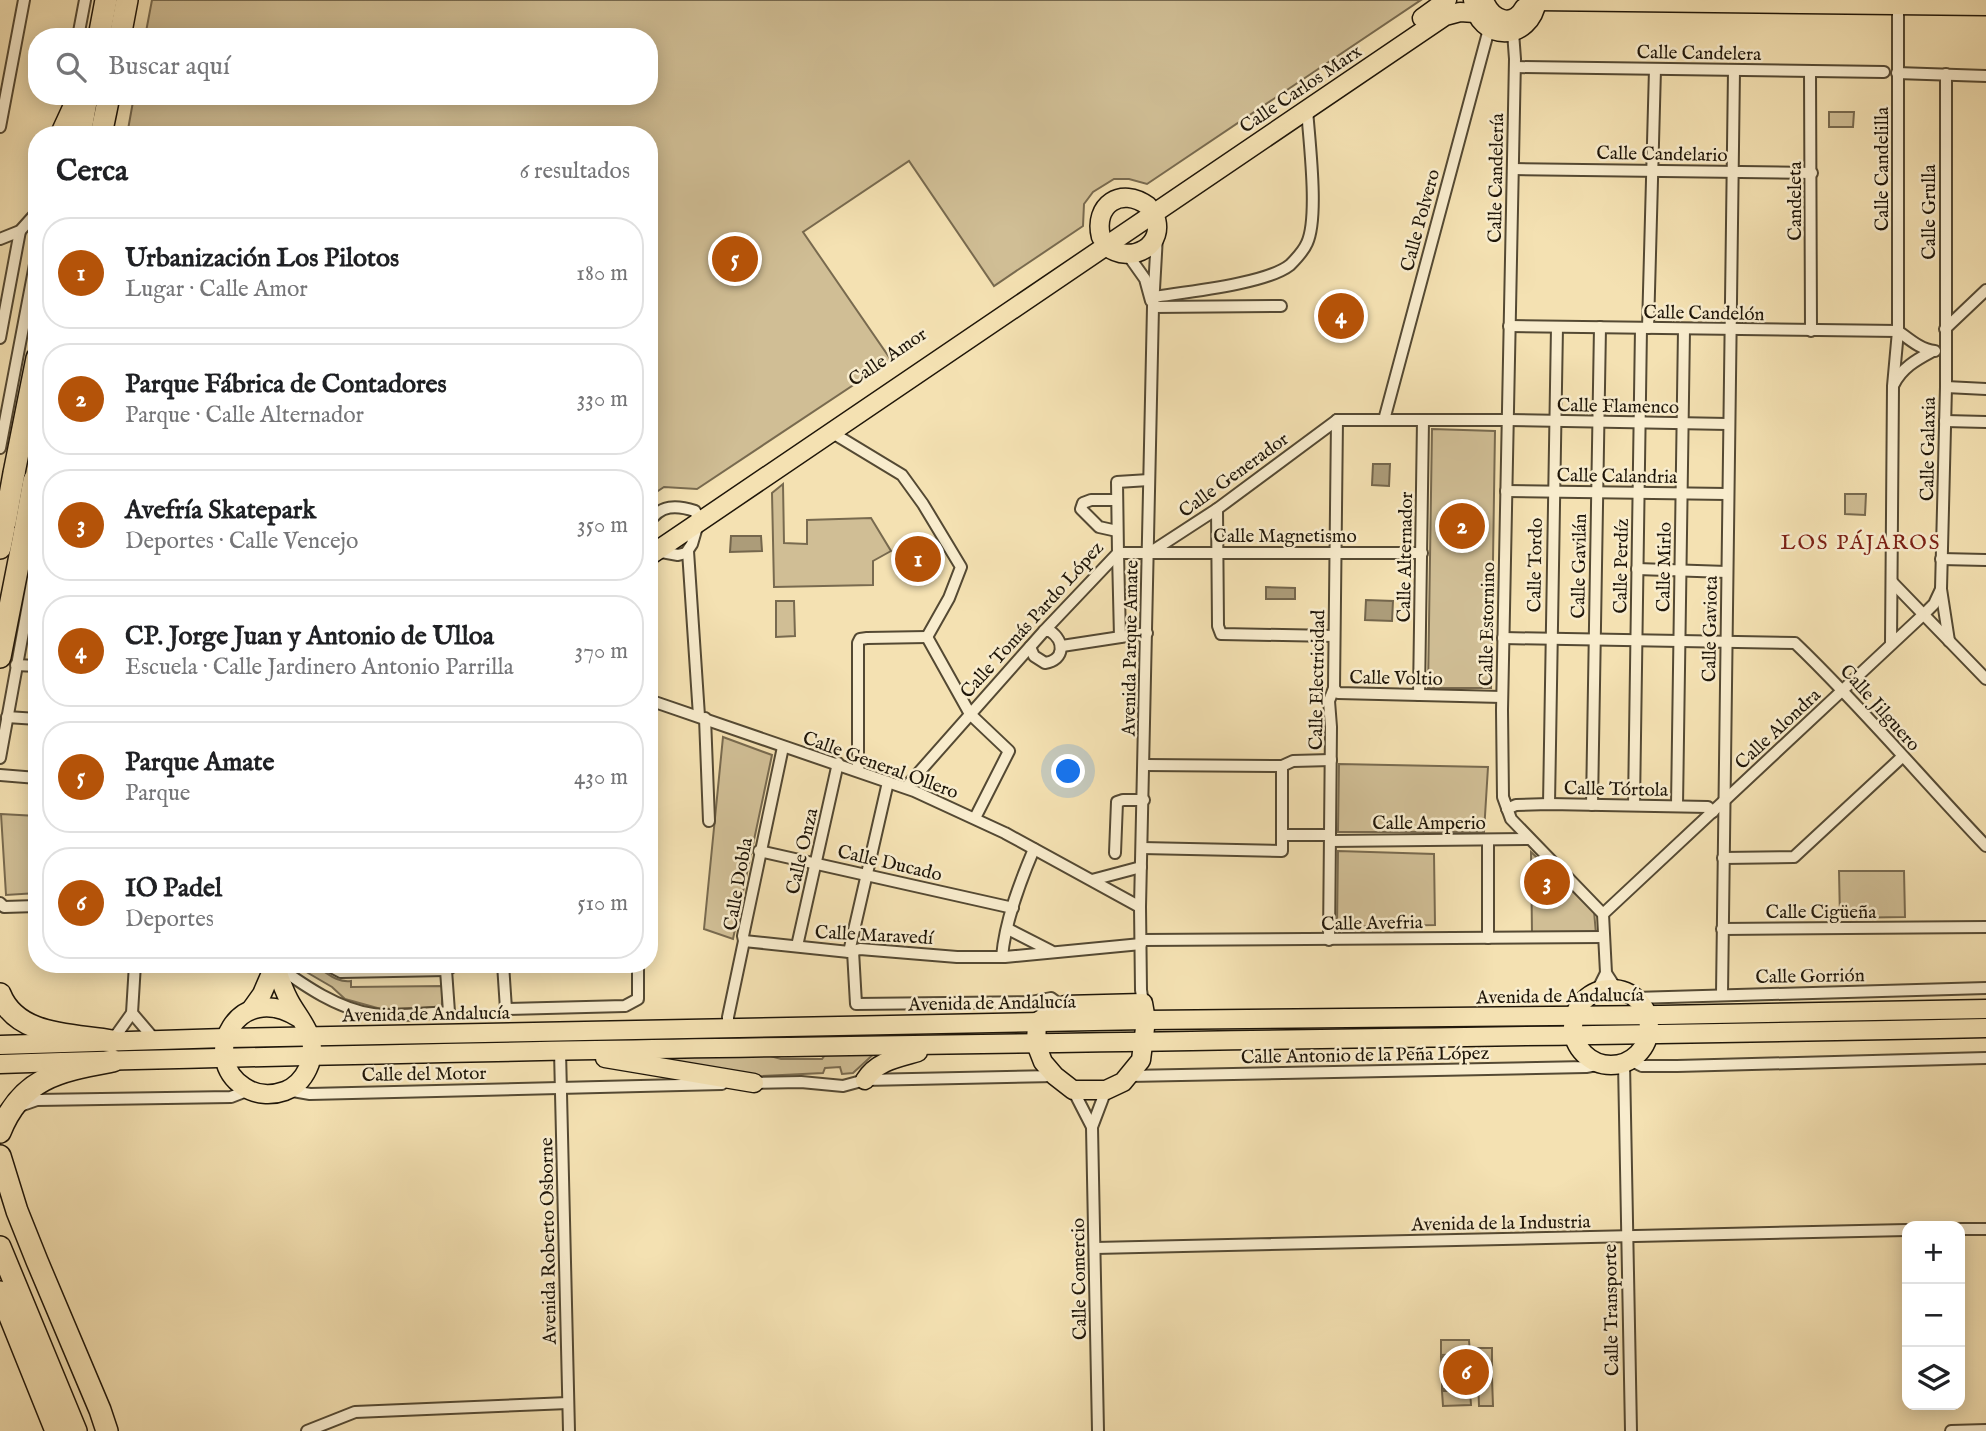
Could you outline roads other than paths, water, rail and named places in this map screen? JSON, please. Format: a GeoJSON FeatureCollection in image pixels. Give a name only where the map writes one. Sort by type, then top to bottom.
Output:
{"type":"FeatureCollection","features":[{"type":"Feature","properties":{"kind":"highway"},"geometry":{"type":"LineString","coordinates":[[101,28],[106,0]]}},
{"type":"Feature","properties":{"kind":"highway"},"geometry":{"type":"LineString","coordinates":[[122,28],[127,0]]}},
{"type":"Feature","properties":{"kind":"highway"},"geometry":{"type":"LineString","coordinates":[[64,126],[75,105]]}},
{"type":"Feature","properties":{"kind":"highway"},"geometry":{"type":"LineString","coordinates":[[82,126],[86,105]]}},
{"type":"Feature","properties":{"kind":"highway"},"geometry":{"type":"LineString","coordinates":[[103,126],[107,105]]}},
{"type":"Feature","properties":{"kind":"highway"},"geometry":{"type":"LineString","coordinates":[[109,105],[111,126]]}},
{"type":"Feature","properties":{"kind":"highway"},"geometry":{"type":"LineString","coordinates":[[8,661],[15,526],[28,478]]}},
{"type":"Feature","properties":{"kind":"highway"},"geometry":{"type":"LineString","coordinates":[[0,548],[15,526]]}},
{"type":"Feature","properties":{"kind":"highway"},"geometry":{"type":"LineString","coordinates":[[0,994],[4,1003],[21,1021],[41,1030],[113,1051]]}},
{"type":"Feature","properties":{"kind":"highway"},"geometry":{"type":"LineString","coordinates":[[2,1126],[19,1097],[41,1081],[113,1051]]}},
{"type":"Feature","properties":{"kind":"highway"},"geometry":{"type":"LineString","coordinates":[[0,1156],[17,1211],[108,1431]]}},
{"type":"Feature","properties":{"kind":"highway"},"geometry":{"type":"LineString","coordinates":[[0,1247],[76,1431]]}},
{"type":"Feature","properties":{"kind":"highway"},"geometry":{"type":"LineString","coordinates":[[0,1292],[56,1431]]}},
{"type":"Feature","properties":{"kind":"highway"},"geometry":{"type":"LineString","coordinates":[[0,1304],[27,1361]]}},
{"type":"Feature","properties":{"kind":"main road","name":"Calle Carlos Marx"},"geometry":{"type":"LineString","coordinates":[[1153,215],[1447,0]]}},
{"type":"Feature","properties":{"kind":"main road"},"geometry":{"type":"LineString","coordinates":[[1477,4],[1495,17],[1509,20],[1521,13],[1526,0]]}},
{"type":"Feature","properties":{"kind":"main road"},"geometry":{"type":"LineString","coordinates":[[1477,4],[1481,22],[1489,29],[1500,32],[1513,32],[1523,27],[1531,19],[1537,0],[1986,6]]}},
{"type":"Feature","properties":{"kind":"main road","name":"Calle Carlos Marx"},"geometry":{"type":"LineString","coordinates":[[1153,215],[1445,16],[1477,4]]}},
{"type":"Feature","properties":{"kind":"main road"},"geometry":{"type":"LineString","coordinates":[[1130,197],[1153,215],[1156,234],[1146,249],[1128,255],[1120,254],[1103,242],[1100,218],[1111,202],[1130,197]]}},
{"type":"Feature","properties":{"kind":"main road","name":"Calle Amor"},"geometry":{"type":"LineString","coordinates":[[658,544],[1103,242],[1153,215]]}},
{"type":"Feature","properties":{"kind":"main road","name":"Calle Amor"},"geometry":{"type":"LineString","coordinates":[[697,517],[831,432],[1103,242]]}},
{"type":"Feature","properties":{"kind":"main road"},"geometry":{"type":"LineString","coordinates":[[271,973],[262,995],[252,1008],[237,1020],[225,1038],[224,1058],[228,1070],[240,1084],[249,1090],[271,1094],[288,1090],[301,1080],[308,1070],[311,1046],[278,973]]}},
{"type":"Feature","properties":{"kind":"main road"},"geometry":{"type":"LineString","coordinates":[[1617,990],[1634,998],[1647,1016],[1648,1035],[1641,1051],[1627,1062],[1602,1065],[1584,1054],[1574,1036],[1574,1016],[1582,1003],[1597,991],[1617,990]]}},
{"type":"Feature","properties":{"kind":"main road"},"geometry":{"type":"LineString","coordinates":[[1143,1004],[1144,1042],[1141,1060],[1129,1076],[1106,1090],[1073,1090],[1043,1062],[1036,1044],[1037,1022],[1062,1006],[1143,1004]]}},
{"type":"Feature","properties":{"kind":"main road","name":"Avenida de Andalucía"},"geometry":{"type":"LineString","coordinates":[[0,1045],[224,1058],[311,1046],[729,1028],[1037,1022],[1143,1004],[1574,1016],[1986,1009]]}},
{"type":"Feature","properties":{"kind":"main road"},"geometry":{"type":"LineString","coordinates":[[252,1008],[270,1006],[285,1009],[299,1018]]}},
{"type":"Feature","properties":{"kind":"main road","name":"Avenida de Andalucía"},"geometry":{"type":"LineString","coordinates":[[0,1064],[113,1051],[155,1040],[225,1038],[311,1046],[560,1051],[1986,1028]]}},
{"type":"Feature","properties":{"kind":"main road"},"geometry":{"type":"LineString","coordinates":[[865,1080],[872,1068],[889,1060],[943,1045]]}},
{"type":"Feature","properties":{"kind":"main road"},"geometry":{"type":"LineString","coordinates":[[560,1051],[754,1083]]}},
{"type":"Feature","properties":{"kind":"street"},"geometry":{"type":"LineString","coordinates":[[0,127],[24,0]]}},
{"type":"Feature","properties":{"kind":"street"},"geometry":{"type":"LineString","coordinates":[[80,28],[85,0]]}},
{"type":"Feature","properties":{"kind":"street","name":"Calle Candelilla"},"geometry":{"type":"LineString","coordinates":[[1891,644],[1893,386],[1898,331],[1900,173],[1898,3]]}},
{"type":"Feature","properties":{"kind":"street","name":"Calle Polvero"},"geometry":{"type":"LineString","coordinates":[[1384,420],[1489,29]]}},
{"type":"Feature","properties":{"kind":"street","name":"Calle Candelería"},"geometry":{"type":"LineString","coordinates":[[1509,326],[1515,66],[1513,32]]}},
{"type":"Feature","properties":{"kind":"street","name":"Calle Candelera"},"geometry":{"type":"LineString","coordinates":[[1515,66],[1884,72]]}},
{"type":"Feature","properties":{"kind":"street","name":"Calle Perdíz"},"geometry":{"type":"LineString","coordinates":[[1634,805],[1640,422],[1655,69]]}},
{"type":"Feature","properties":{"kind":"street","name":"Calle Gaviota"},"geometry":{"type":"LineString","coordinates":[[1722,929],[1734,70]]}},
{"type":"Feature","properties":{"kind":"street","name":"Candeleta"},"geometry":{"type":"LineString","coordinates":[[1810,71],[1811,331]]}},
{"type":"Feature","properties":{"kind":"street"},"geometry":{"type":"LineString","coordinates":[[1898,73],[1986,76]]}},
{"type":"Feature","properties":{"kind":"street","name":"Calle Grulla"},"geometry":{"type":"LineString","coordinates":[[1944,351],[1946,74]]}},
{"type":"Feature","properties":{"kind":"street"},"geometry":{"type":"LineString","coordinates":[[61,126],[65,105]]}},
{"type":"Feature","properties":{"kind":"street"},"geometry":{"type":"LineString","coordinates":[[1153,302],[1265,276],[1289,265],[1306,244],[1312,223],[1307,109]]}},
{"type":"Feature","properties":{"kind":"street","name":"Calle Candelario"},"geometry":{"type":"LineString","coordinates":[[1513,169],[1812,173]]}},
{"type":"Feature","properties":{"kind":"street","name":"Avenida Parque Amate"},"geometry":{"type":"LineString","coordinates":[[1143,1004],[1140,907],[1145,765],[1153,215]]}},
{"type":"Feature","properties":{"kind":"street"},"geometry":{"type":"LineString","coordinates":[[0,239],[20,231],[28,222]]}},
{"type":"Feature","properties":{"kind":"street"},"geometry":{"type":"LineString","coordinates":[[0,338],[20,231]]}},
{"type":"Feature","properties":{"kind":"street","name":"Avenida Parque Amate"},"geometry":{"type":"LineString","coordinates":[[1128,255],[1145,279],[1153,302]]}},
{"type":"Feature","properties":{"kind":"street"},"geometry":{"type":"LineString","coordinates":[[1945,329],[1986,290]]}},
{"type":"Feature","properties":{"kind":"street"},"geometry":{"type":"LineString","coordinates":[[0,448],[28,301]]}},
{"type":"Feature","properties":{"kind":"street"},"geometry":{"type":"LineString","coordinates":[[1153,302],[1281,306]]}},
{"type":"Feature","properties":{"kind":"street","name":"Calle Candelón"},"geometry":{"type":"LineString","coordinates":[[1509,326],[1898,331]]}},
{"type":"Feature","properties":{"kind":"street","name":"Calle Estornino"},"geometry":{"type":"LineString","coordinates":[[1509,326],[1502,697],[1503,797],[1511,811]]}},
{"type":"Feature","properties":{"kind":"street","name":"Calle Tordo"},"geometry":{"type":"LineString","coordinates":[[1549,804],[1557,327]]}},
{"type":"Feature","properties":{"kind":"street","name":"Calle Gavilán"},"geometry":{"type":"LineString","coordinates":[[1592,805],[1600,327]]}},
{"type":"Feature","properties":{"kind":"street","name":"Calle Mirlo"},"geometry":{"type":"LineString","coordinates":[[1677,806],[1684,329]]}},
{"type":"Feature","properties":{"kind":"street"},"geometry":{"type":"LineString","coordinates":[[1898,331],[1931,352]]}},
{"type":"Feature","properties":{"kind":"street"},"geometry":{"type":"LineString","coordinates":[[1893,386],[1898,376],[1913,361],[1931,352],[1944,351]]}},
{"type":"Feature","properties":{"kind":"street","name":"Calle Galaxia"},"geometry":{"type":"LineString","coordinates":[[1944,351],[1946,387],[1941,589],[1949,641]]}},
{"type":"Feature","properties":{"kind":"street"},"geometry":{"type":"LineString","coordinates":[[1946,387],[1986,389]]}},
{"type":"Feature","properties":{"kind":"street","name":"Calle Flamenco"},"geometry":{"type":"LineString","coordinates":[[1337,420],[1728,424]]}},
{"type":"Feature","properties":{"kind":"street","name":"Calle Generador"},"geometry":{"type":"LineString","coordinates":[[1148,552],[1162,547],[1217,509],[1337,420]]}},
{"type":"Feature","properties":{"kind":"street","name":"Calle Electricidad"},"geometry":{"type":"LineString","coordinates":[[1329,940],[1329,701],[1334,688],[1337,420]]}},
{"type":"Feature","properties":{"kind":"street","name":"Calle Alternador"},"geometry":{"type":"LineString","coordinates":[[1419,695],[1423,420]]}},
{"type":"Feature","properties":{"kind":"street"},"geometry":{"type":"LineString","coordinates":[[1945,421],[1986,422]]}},
{"type":"Feature","properties":{"kind":"street"},"geometry":{"type":"LineString","coordinates":[[831,432],[902,475],[961,567],[949,598],[927,637]]}},
{"type":"Feature","properties":{"kind":"street"},"geometry":{"type":"LineString","coordinates":[[1116,531],[1099,527],[1081,509],[1083,503],[1091,500],[1117,500],[1117,482],[1149,480]]}},
{"type":"Feature","properties":{"kind":"street","name":"Calle Calandria"},"geometry":{"type":"LineString","coordinates":[[1506,491],[1727,494]]}},
{"type":"Feature","properties":{"kind":"street","name":"Calle Tomás Pardo López"},"geometry":{"type":"LineString","coordinates":[[906,787],[1044,631],[1118,553],[1117,500]]}},
{"type":"Feature","properties":{"kind":"street"},"geometry":{"type":"LineString","coordinates":[[658,512],[670,507],[685,508],[697,517],[688,551],[709,821]]}},
{"type":"Feature","properties":{"kind":"street"},"geometry":{"type":"LineString","coordinates":[[1217,509],[1218,626],[1221,634],[1334,636]]}},
{"type":"Feature","properties":{"kind":"street"},"geometry":{"type":"LineString","coordinates":[[658,551],[678,555],[688,551]]}},
{"type":"Feature","properties":{"kind":"street"},"geometry":{"type":"LineString","coordinates":[[1118,553],[1119,637]]}},
{"type":"Feature","properties":{"kind":"street","name":"Calle Magnetismo"},"geometry":{"type":"LineString","coordinates":[[1118,553],[1422,553]]}},
{"type":"Feature","properties":{"kind":"street"},"geometry":{"type":"LineString","coordinates":[[1941,559],[1986,560]]}},
{"type":"Feature","properties":{"kind":"street"},"geometry":{"type":"LineString","coordinates":[[1637,569],[1727,572]]}},
{"type":"Feature","properties":{"kind":"street"},"geometry":{"type":"LineString","coordinates":[[1892,582],[1949,641],[1981,669],[1986,679]]}},
{"type":"Feature","properties":{"kind":"street"},"geometry":{"type":"LineString","coordinates":[[0,758],[7,717],[8,661],[28,589]]}},
{"type":"Feature","properties":{"kind":"street","name":"Calle Alondra"},"geometry":{"type":"LineString","coordinates":[[1603,914],[1923,615],[1934,604],[1941,589]]}},
{"type":"Feature","properties":{"kind":"street"},"geometry":{"type":"LineString","coordinates":[[1030,647],[1034,656],[1049,663],[1060,654],[1062,646],[1057,636],[1050,631],[1044,631]]}},
{"type":"Feature","properties":{"kind":"street"},"geometry":{"type":"LineString","coordinates":[[1062,646],[1147,633]]}},
{"type":"Feature","properties":{"kind":"street"},"geometry":{"type":"LineString","coordinates":[[927,637],[970,714],[1009,751],[975,818]]}},
{"type":"Feature","properties":{"kind":"street"},"geometry":{"type":"LineString","coordinates":[[858,770],[860,639],[927,637]]}},
{"type":"Feature","properties":{"kind":"street","name":"Calle Jilguero"},"geometry":{"type":"LineString","coordinates":[[1503,638],[1796,643],[1844,690],[1902,757],[1986,846]]}},
{"type":"Feature","properties":{"kind":"street"},"geometry":{"type":"LineString","coordinates":[[8,661],[28,664]]}},
{"type":"Feature","properties":{"kind":"street","name":"Calle Voltio"},"geometry":{"type":"LineString","coordinates":[[1334,688],[1338,693],[1502,697]]}},
{"type":"Feature","properties":{"kind":"street","name":"Calle General Ollero"},"geometry":{"type":"LineString","coordinates":[[658,703],[906,787],[975,818],[1140,907]]}},
{"type":"Feature","properties":{"kind":"street"},"geometry":{"type":"LineString","coordinates":[[7,717],[28,718]]}},
{"type":"Feature","properties":{"kind":"street","name":"Calle Dobla"},"geometry":{"type":"LineString","coordinates":[[729,1028],[743,936],[783,747]]}},
{"type":"Feature","properties":{"kind":"street"},"geometry":{"type":"LineString","coordinates":[[1723,858],[1794,857],[1902,757]]}},
{"type":"Feature","properties":{"kind":"street"},"geometry":{"type":"LineString","coordinates":[[1145,765],[1282,766],[1293,761],[1331,760]]}},
{"type":"Feature","properties":{"kind":"street","name":"Calle Onza"},"geometry":{"type":"LineString","coordinates":[[797,946],[838,763]]}},
{"type":"Feature","properties":{"kind":"street"},"geometry":{"type":"LineString","coordinates":[[1142,848],[1282,851],[1282,766]]}},
{"type":"Feature","properties":{"kind":"street"},"geometry":{"type":"LineString","coordinates":[[0,775],[28,777]]}},
{"type":"Feature","properties":{"kind":"street"},"geometry":{"type":"LineString","coordinates":[[888,782],[851,951],[856,1004],[1031,1003],[1051,998],[1062,1006]]}},
{"type":"Feature","properties":{"kind":"street"},"geometry":{"type":"LineString","coordinates":[[1115,853],[1117,802],[1144,800]]}},
{"type":"Feature","properties":{"kind":"street","name":"Calle Tórtola"},"geometry":{"type":"LineString","coordinates":[[1511,811],[1549,804],[1708,807],[1713,812]]}},
{"type":"Feature","properties":{"kind":"street"},"geometry":{"type":"LineString","coordinates":[[1511,811],[1529,839],[1603,914],[1606,974],[1597,991]]}},
{"type":"Feature","properties":{"kind":"street","name":"Calle Amperio"},"geometry":{"type":"LineString","coordinates":[[1282,835],[1330,838],[1529,839]]}},
{"type":"Feature","properties":{"kind":"street"},"geometry":{"type":"LineString","coordinates":[[1488,839],[1488,938]]}},
{"type":"Feature","properties":{"kind":"street"},"geometry":{"type":"LineString","coordinates":[[1002,957],[1013,908],[1034,849]]}},
{"type":"Feature","properties":{"kind":"street","name":"Calle Ducado"},"geometry":{"type":"LineString","coordinates":[[760,851],[1013,908]]}},
{"type":"Feature","properties":{"kind":"street"},"geometry":{"type":"LineString","coordinates":[[1092,880],[1141,867]]}},
{"type":"Feature","properties":{"kind":"street"},"geometry":{"type":"LineString","coordinates":[[0,903],[4,907],[28,906]]}},
{"type":"Feature","properties":{"kind":"street","name":"Calle Cigüeña"},"geometry":{"type":"LineString","coordinates":[[1722,929],[1986,927]]}},
{"type":"Feature","properties":{"kind":"street"},"geometry":{"type":"LineString","coordinates":[[1007,929],[1054,952]]}},
{"type":"Feature","properties":{"kind":"street"},"geometry":{"type":"LineString","coordinates":[[1722,929],[1722,994]]}},
{"type":"Feature","properties":{"kind":"street","name":"Calle Avefria"},"geometry":{"type":"LineString","coordinates":[[1054,952],[1141,942],[1604,937]]}},
{"type":"Feature","properties":{"kind":"street","name":"Calle Maravedí"},"geometry":{"type":"LineString","coordinates":[[744,941],[957,957],[1002,957],[1054,952]]}},
{"type":"Feature","properties":{"kind":"street"},"geometry":{"type":"LineString","coordinates":[[113,1051],[132,1013],[134,973]]}},
{"type":"Feature","properties":{"kind":"street"},"geometry":{"type":"LineString","coordinates":[[288,973],[339,1004],[374,1014],[449,1012],[451,973]]}},
{"type":"Feature","properties":{"kind":"street"},"geometry":{"type":"LineString","coordinates":[[504,973],[506,1009],[625,1006],[638,999],[638,973]]}},
{"type":"Feature","properties":{"kind":"street"},"geometry":{"type":"LineString","coordinates":[[1606,974],[1617,990]]}},
{"type":"Feature","properties":{"kind":"street"},"geometry":{"type":"LineString","coordinates":[[287,997],[296,989],[307,986]]}},
{"type":"Feature","properties":{"kind":"street","name":"Calle Gorrión"},"geometry":{"type":"LineString","coordinates":[[1634,998],[1986,988]]}},
{"type":"Feature","properties":{"kind":"street"},"geometry":{"type":"LineString","coordinates":[[132,1013],[155,1040]]}},
{"type":"Feature","properties":{"kind":"street","name":"Avenida Roberto Osborne"},"geometry":{"type":"LineString","coordinates":[[560,1051],[569,1431]]}},
{"type":"Feature","properties":{"kind":"street"},"geometry":{"type":"LineString","coordinates":[[1627,1062],[1642,1066],[1677,1066],[1986,1058]]}},
{"type":"Feature","properties":{"kind":"street","name":"Calle Transporte"},"geometry":{"type":"LineString","coordinates":[[1627,1062],[1626,1237],[1631,1431]]}},
{"type":"Feature","properties":{"kind":"street","name":"Calle Antonio de la Peña López"},"geometry":{"type":"LineString","coordinates":[[1129,1076],[1573,1068],[1602,1065]]}},
{"type":"Feature","properties":{"kind":"street","name":"Calle del Motor"},"geometry":{"type":"LineString","coordinates":[[288,1090],[310,1094],[801,1082],[843,1086],[865,1080],[1055,1076]]}},
{"type":"Feature","properties":{"kind":"street"},"geometry":{"type":"LineString","coordinates":[[2,1126],[17,1107],[37,1100],[231,1097],[249,1090]]}},
{"type":"Feature","properties":{"kind":"street"},"geometry":{"type":"LineString","coordinates":[[1073,1090],[1092,1127]]}},
{"type":"Feature","properties":{"kind":"street"},"geometry":{"type":"LineString","coordinates":[[1092,1127],[1106,1090]]}},
{"type":"Feature","properties":{"kind":"street","name":"Calle Comercio"},"geometry":{"type":"LineString","coordinates":[[1092,1127],[1098,1431]]}},
{"type":"Feature","properties":{"kind":"street"},"geometry":{"type":"LineString","coordinates":[[1965,1229],[1986,1228]]}},
{"type":"Feature","properties":{"kind":"street","name":"Avenida de la Industria"},"geometry":{"type":"LineString","coordinates":[[1095,1248],[1902,1230]]}},
{"type":"Feature","properties":{"kind":"street"},"geometry":{"type":"LineString","coordinates":[[307,1431],[355,1412],[568,1403]]}},
{"type":"Feature","properties":{"kind":"street"},"geometry":{"type":"LineString","coordinates":[[1951,1431],[1986,1430]]}},
{"type":"Feature","properties":{"kind":"place","name":"Parque Amate"},"geometry":{"type":"Point","coordinates":[735,259]}},
{"type":"Feature","properties":{"kind":"place","name":"CP. Jorge Juan y Antonio de Ulloa"},"geometry":{"type":"Point","coordinates":[1341,316]}},
{"type":"Feature","properties":{"kind":"place","name":"Parque Fábrica de Contadores"},"geometry":{"type":"Point","coordinates":[1462,526]}},
{"type":"Feature","properties":{"kind":"place","name":"Urbanización Los Pilotos"},"geometry":{"type":"Point","coordinates":[918,559]}},
{"type":"Feature","properties":{"kind":"place","name":"Avefría Skatepark"},"geometry":{"type":"Point","coordinates":[1547,882]}},
{"type":"Feature","properties":{"kind":"place","name":"IO Padel"},"geometry":{"type":"Point","coordinates":[1466,1372]}},
{"type":"Feature","properties":{"kind":"district","name":"LOS PÁJAROS"},"geometry":{"type":"Point","coordinates":[1861,542]}}]}
